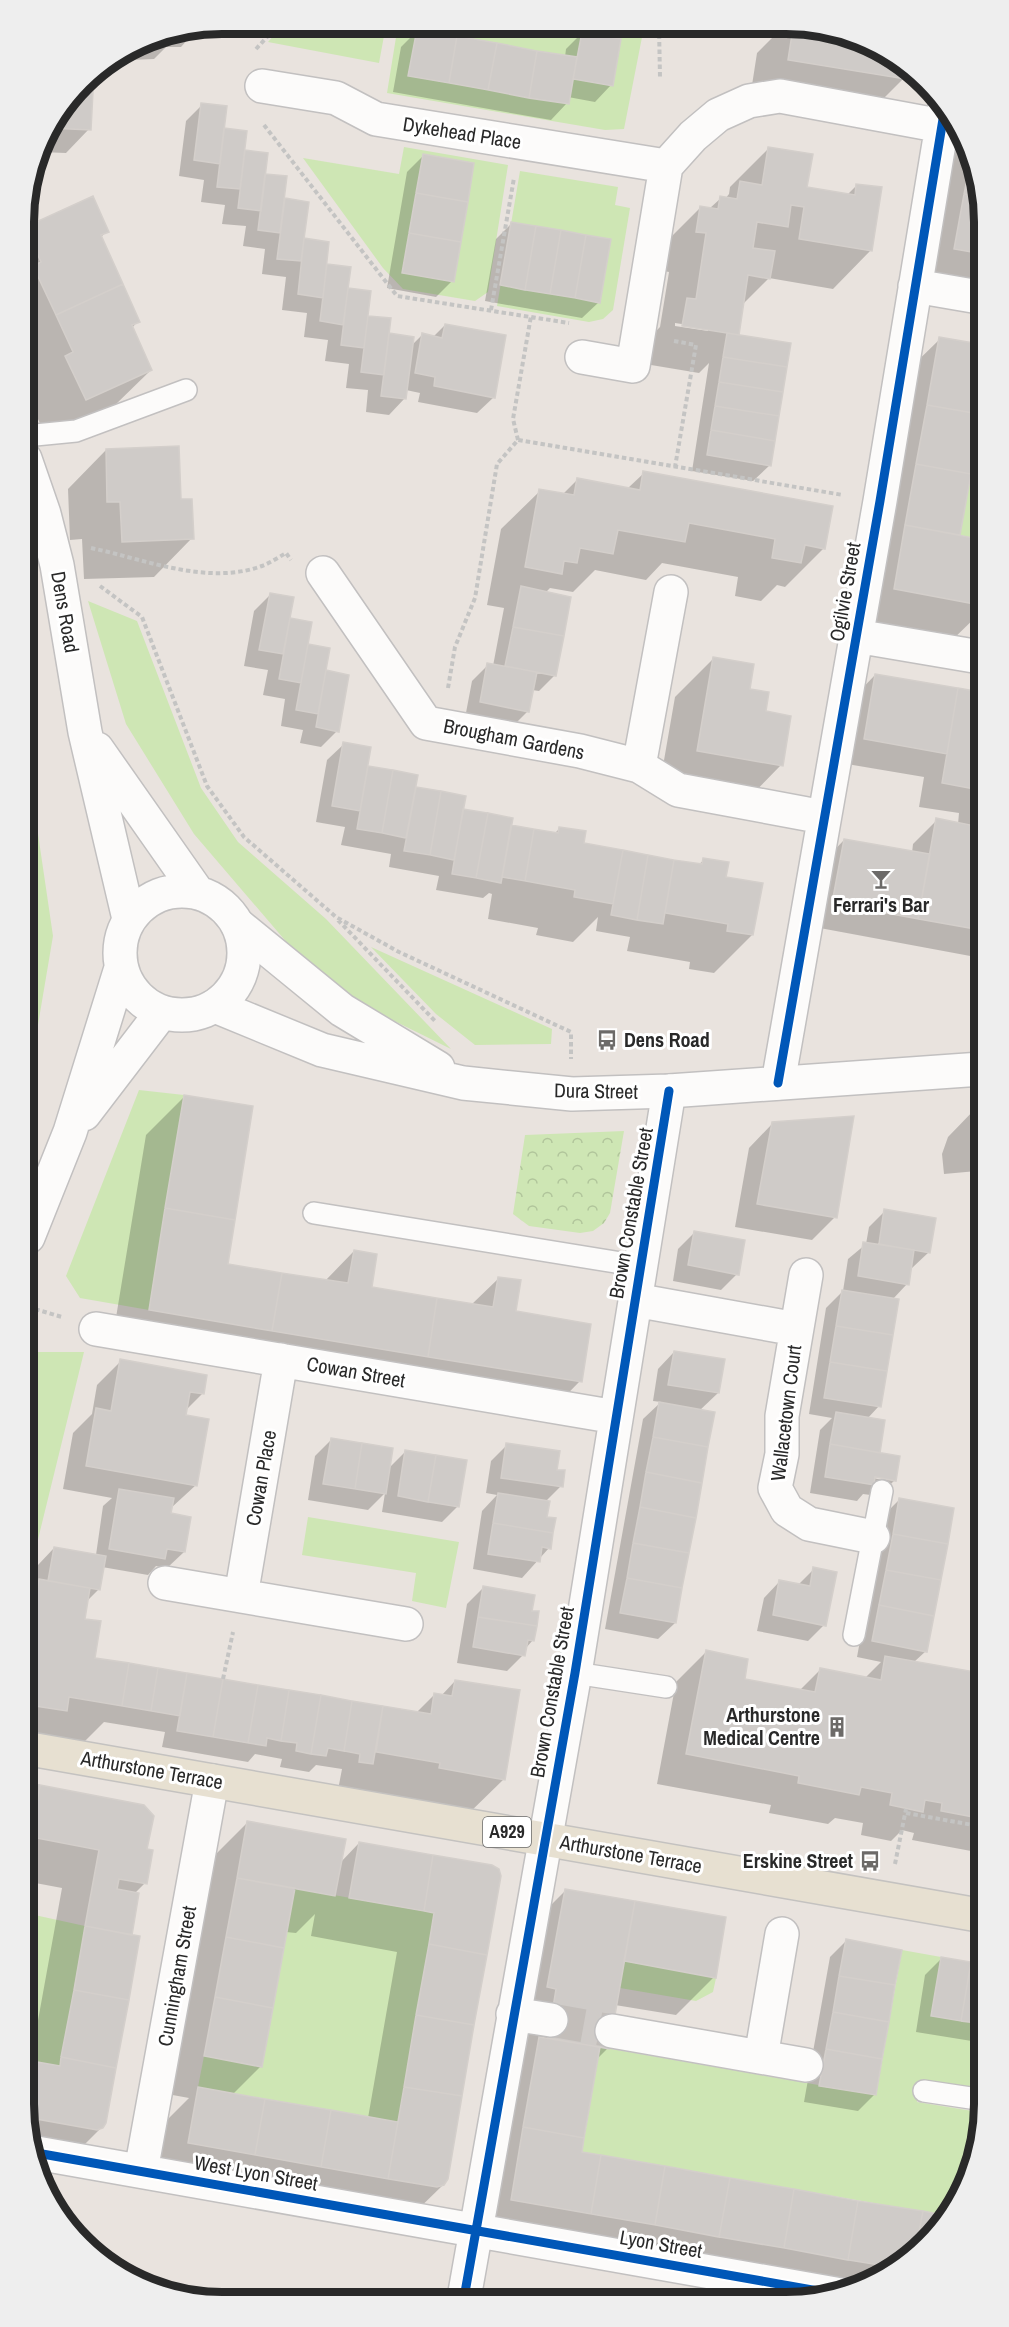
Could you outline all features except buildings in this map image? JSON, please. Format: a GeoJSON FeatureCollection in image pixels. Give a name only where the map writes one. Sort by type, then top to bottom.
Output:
{"type":"FeatureCollection","features":[{"type":"Feature","properties":{"kind":"main road","name":"Arthurstone Terrace"},"geometry":{"type":"LineString","coordinates":[[34,1750],[974,1915]]}},
{"type":"Feature","properties":{"kind":"street"},"geometry":{"type":"LineString","coordinates":[[582,357],[633,366],[666,166],[693,136],[718,116],[749,100],[780,96],[941,116]]}},
{"type":"Feature","properties":{"kind":"street","name":"Dykehead Place"},"geometry":{"type":"LineString","coordinates":[[260,102],[336,99],[376,119],[666,166]]}},
{"type":"Feature","properties":{"kind":"street","name":"Ogilvie Street"},"geometry":{"type":"LineString","coordinates":[[778,1083],[880,501],[944,119]]}},
{"type":"Feature","properties":{"kind":"street"},"geometry":{"type":"LineString","coordinates":[[915,286],[974,296]]}},
{"type":"Feature","properties":{"kind":"street","name":"Dens Road"},"geometry":{"type":"LineString","coordinates":[[35,488],[55,559],[85,732],[129,919]]}},
{"type":"Feature","properties":{"kind":"street","name":"Brougham Gardens"},"geometry":{"type":"LineString","coordinates":[[323,573],[426,723],[580,751],[639,766],[678,790],[823,817]]}},
{"type":"Feature","properties":{"kind":"street"},"geometry":{"type":"LineString","coordinates":[[639,766],[671,592]]}},
{"type":"Feature","properties":{"kind":"street"},"geometry":{"type":"LineString","coordinates":[[856,636],[974,656]]}},
{"type":"Feature","properties":{"kind":"street","name":"Dens Road"},"geometry":{"type":"LineString","coordinates":[[85,732],[198,893]]}},
{"type":"Feature","properties":{"kind":"street","name":"Dens Road"},"geometry":{"type":"LineString","coordinates":[[129,919],[142,905],[159,895],[178,891],[198,893],[214,900],[228,911],[238,925]]}},
{"type":"Feature","properties":{"kind":"street"},"geometry":{"type":"LineString","coordinates":[[129,919],[120,944],[121,968],[127,983],[148,1006],[180,1016],[199,1014],[215,1006],[229,994],[239,979],[244,961],[244,943],[238,925]]}},
{"type":"Feature","properties":{"kind":"street","name":"Dura Street"},"geometry":{"type":"LineString","coordinates":[[238,925],[342,1010],[463,1083]]}},
{"type":"Feature","properties":{"kind":"street"},"geometry":{"type":"LineString","coordinates":[[34,1221],[70,1132],[121,968]]}},
{"type":"Feature","properties":{"kind":"street","name":"Dura Street"},"geometry":{"type":"LineString","coordinates":[[215,1006],[322,1050],[463,1083],[572,1094],[669,1091],[974,1069]]}},
{"type":"Feature","properties":{"kind":"street"},"geometry":{"type":"LineString","coordinates":[[70,1132],[162,1012]]}},
{"type":"Feature","properties":{"kind":"street","name":"Brown Constable Street"},"geometry":{"type":"LineString","coordinates":[[465,2292],[575,1673],[669,1091]]}},
{"type":"Feature","properties":{"kind":"street","name":"Wallacetown Court"},"geometry":{"type":"LineString","coordinates":[[806,1275],[782,1416],[782,1454],[775,1488],[787,1510],[810,1524],[873,1537]]}},
{"type":"Feature","properties":{"kind":"street","name":"Wallacetown Court"},"geometry":{"type":"LineString","coordinates":[[635,1300],[796,1329]]}},
{"type":"Feature","properties":{"kind":"street","name":"Cowan Street"},"geometry":{"type":"LineString","coordinates":[[96,1329],[616,1417]]}},
{"type":"Feature","properties":{"kind":"street","name":"Cowan Place"},"geometry":{"type":"LineString","coordinates":[[241,1596],[281,1360]]}},
{"type":"Feature","properties":{"kind":"street"},"geometry":{"type":"LineString","coordinates":[[165,1583],[406,1624]]}},
{"type":"Feature","properties":{"kind":"street","name":"Cunningham Street"},"geometry":{"type":"LineString","coordinates":[[141,2171],[212,1781]]}},
{"type":"Feature","properties":{"kind":"street"},"geometry":{"type":"LineString","coordinates":[[761,2057],[782,1934]]}},
{"type":"Feature","properties":{"kind":"street"},"geometry":{"type":"LineString","coordinates":[[513,2014],[551,2020]]}},
{"type":"Feature","properties":{"kind":"street"},"geometry":{"type":"LineString","coordinates":[[612,2031],[806,2065]]}},
{"type":"Feature","properties":{"kind":"street","name":"West Lyon Street"},"geometry":{"type":"LineString","coordinates":[[41,2154],[476,2229]]}},
{"type":"Feature","properties":{"kind":"street","name":"Lyon Street"},"geometry":{"type":"LineString","coordinates":[[476,2229],[809,2291]]}},
{"type":"Feature","properties":{"kind":"lane"},"geometry":{"type":"LineString","coordinates":[[35,435],[76,431],[186,390]]}},
{"type":"Feature","properties":{"kind":"lane"},"geometry":{"type":"LineString","coordinates":[[314,1213],[640,1266]]}},
{"type":"Feature","properties":{"kind":"lane"},"geometry":{"type":"LineString","coordinates":[[854,1635],[882,1491]]}},
{"type":"Feature","properties":{"kind":"lane"},"geometry":{"type":"LineString","coordinates":[[575,1673],[666,1687]]}},
{"type":"Feature","properties":{"kind":"lane"},"geometry":{"type":"LineString","coordinates":[[924,2091],[974,2098]]}},
{"type":"Feature","properties":{"kind":"path"},"geometry":{"type":"LineString","coordinates":[[659,34],[660,77]]}},
{"type":"Feature","properties":{"kind":"path"},"geometry":{"type":"LineString","coordinates":[[250,56],[269,35]]}},
{"type":"Feature","properties":{"kind":"path"},"geometry":{"type":"LineString","coordinates":[[260,102],[397,297],[576,324]]}},
{"type":"Feature","properties":{"kind":"path"},"geometry":{"type":"LineString","coordinates":[[491,310],[520,142]]}},
{"type":"Feature","properties":{"kind":"path"},"geometry":{"type":"LineString","coordinates":[[518,440],[513,419],[531,316]]}},
{"type":"Feature","properties":{"kind":"path"},"geometry":{"type":"LineString","coordinates":[[638,335],[696,345],[675,467]]}},
{"type":"Feature","properties":{"kind":"path"},"geometry":{"type":"LineString","coordinates":[[518,440],[880,501]]}},
{"type":"Feature","properties":{"kind":"path"},"geometry":{"type":"LineString","coordinates":[[442,726],[455,647],[475,598],[497,464],[518,440]]}},
{"type":"Feature","properties":{"kind":"path"},"geometry":{"type":"LineString","coordinates":[[91,548],[93,558]]}},
{"type":"Feature","properties":{"kind":"path"},"geometry":{"type":"LineString","coordinates":[[55,559],[91,548],[177,569],[219,574],[262,566],[286,553],[307,585],[323,573]]}},
{"type":"Feature","properties":{"kind":"path"},"geometry":{"type":"LineString","coordinates":[[98,578],[100,588],[142,617],[207,786],[244,837],[336,917],[441,1028]]}},
{"type":"Feature","properties":{"kind":"path"},"geometry":{"type":"LineString","coordinates":[[336,917],[399,952],[571,1032],[572,1094]]}},
{"type":"Feature","properties":{"kind":"path"},"geometry":{"type":"LineString","coordinates":[[223,1679],[241,1596]]}},
{"type":"Feature","properties":{"kind":"path"},"geometry":{"type":"LineString","coordinates":[[888,1900],[906,1811],[974,1825]]}},
{"type":"Feature","properties":{"kind":"green space"},"geometry":{"type":"Polygon","coordinates":[[[643,34],[624,129],[605,130],[387,93],[396,35],[643,34]]]}},
{"type":"Feature","properties":{"kind":"green space"},"geometry":{"type":"Polygon","coordinates":[[[274,35],[384,35],[379,63],[268,42],[274,35]]]}},
{"type":"Feature","properties":{"kind":"green space"},"geometry":{"type":"Polygon","coordinates":[[[404,147],[508,165],[488,292],[475,301],[403,289],[383,268],[303,158],[399,174],[404,147]]]}},
{"type":"Feature","properties":{"kind":"green space"},"geometry":{"type":"Polygon","coordinates":[[[520,171],[618,187],[615,205],[630,208],[613,310],[603,319],[589,322],[497,306],[520,171]]]}},
{"type":"Feature","properties":{"kind":"green space"},"geometry":{"type":"Polygon","coordinates":[[[974,459],[974,538],[960,535],[974,459]]]}},
{"type":"Feature","properties":{"kind":"green space"},"geometry":{"type":"Polygon","coordinates":[[[88,601],[137,621],[201,788],[238,842],[326,919],[451,1049],[366,1007],[295,952],[194,834],[126,724],[88,601]]]}},
{"type":"Feature","properties":{"kind":"green space"},"geometry":{"type":"Polygon","coordinates":[[[35,811],[53,936],[35,1045],[35,811]]]}},
{"type":"Feature","properties":{"kind":"green space"},"geometry":{"type":"Polygon","coordinates":[[[371,947],[552,1029],[551,1044],[475,1045],[436,1014],[371,947]]]}},
{"type":"Feature","properties":{"kind":"green space"},"geometry":{"type":"Polygon","coordinates":[[[139,1090],[184,1095],[149,1310],[80,1298],[66,1276],[139,1090]]]}},
{"type":"Feature","properties":{"kind":"green space"},"geometry":{"type":"Polygon","coordinates":[[[624,1131],[610,1213],[604,1223],[593,1231],[580,1233],[529,1226],[513,1214],[525,1135],[624,1131]]]}},
{"type":"Feature","properties":{"kind":"green space"},"geometry":{"type":"Polygon","coordinates":[[[35,1352],[84,1352],[34,1554],[35,1352]]]}},
{"type":"Feature","properties":{"kind":"green space"},"geometry":{"type":"Polygon","coordinates":[[[308,1517],[459,1542],[446,1608],[412,1601],[416,1573],[302,1555],[308,1517]]]}},
{"type":"Feature","properties":{"kind":"green space"},"geometry":{"type":"Polygon","coordinates":[[[295,1888],[434,1913],[398,2122],[198,2087],[204,2056],[262,2067],[295,1888]]]}},
{"type":"Feature","properties":{"kind":"green space"},"geometry":{"type":"Polygon","coordinates":[[[34,1915],[85,1926],[60,2066],[34,2062],[34,1915]]]}},
{"type":"Feature","properties":{"kind":"green space"},"geometry":{"type":"Polygon","coordinates":[[[902,1950],[941,1957],[931,2016],[974,2022],[974,2088],[921,2080],[917,2102],[974,2111],[974,2117],[968,2153],[960,2176],[939,2214],[582,2152],[600,2047],[876,2095],[902,1950]]]}},
{"type":"Feature","properties":{"kind":"green space"},"geometry":{"type":"Polygon","coordinates":[[[624,1961],[716,1978],[713,1992],[696,2001],[620,1988],[624,1961]]]}},
{"type":"Feature","properties":{"kind":"tunnel"},"geometry":{"type":"LineString","coordinates":[[551,2020],[612,2031]]}},
{"type":"Feature","properties":{"kind":"cycle path"},"geometry":{"type":"LineString","coordinates":[[778,1083],[880,501],[943,118]]}},
{"type":"Feature","properties":{"kind":"cycle path"},"geometry":{"type":"LineString","coordinates":[[465,2292],[575,1673],[669,1091]]}},
{"type":"Feature","properties":{"kind":"cycle path"},"geometry":{"type":"LineString","coordinates":[[41,2154],[814,2290]]}},
{"type":"Feature","properties":{"kind":"place","name":"Ferrari's Bar"},"geometry":{"type":"Point","coordinates":[881,879]}},
{"type":"Feature","properties":{"kind":"place","name":"Dens Road"},"geometry":{"type":"Point","coordinates":[607,1040]}},
{"type":"Feature","properties":{"kind":"place","name":"Arthurstone Medical Centre"},"geometry":{"type":"Point","coordinates":[837,1727]}},
{"type":"Feature","properties":{"kind":"place","name":"Erskine Street"},"geometry":{"type":"Point","coordinates":[870,1861]}}]}
